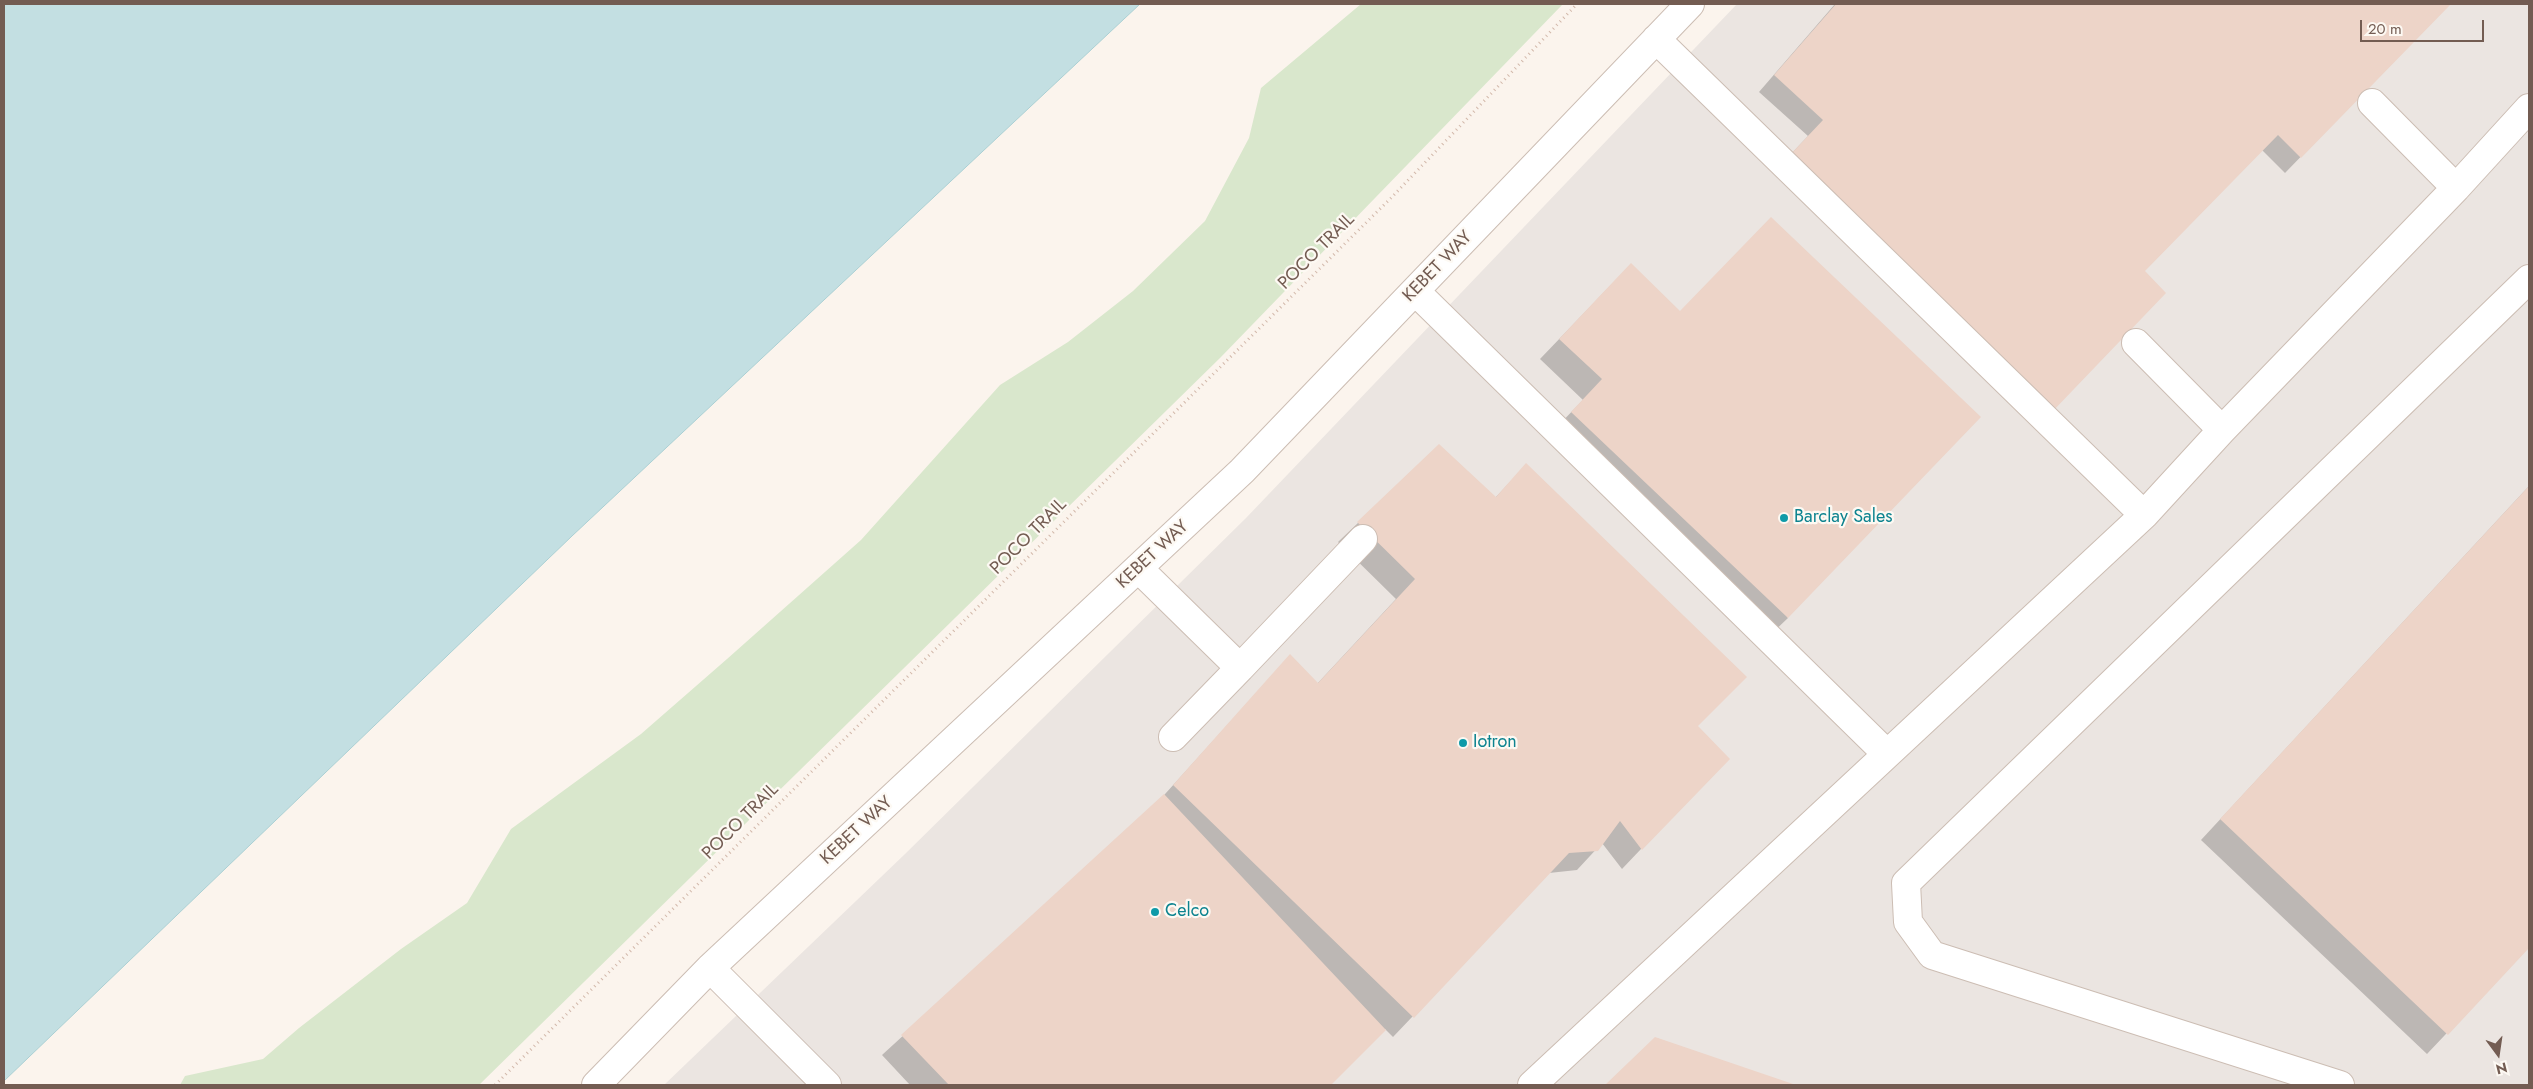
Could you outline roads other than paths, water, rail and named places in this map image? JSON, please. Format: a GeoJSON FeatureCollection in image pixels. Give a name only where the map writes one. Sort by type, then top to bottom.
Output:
{"type":"FeatureCollection","features":[{"type":"Feature","properties":{"kind":"street","name":"KEBET WAY"},"geometry":{"type":"LineString","coordinates":[[596,1085],[710,968],[1242,471],[1690,4]]}},
{"type":"Feature","properties":{"kind":"street"},"geometry":{"type":"LineString","coordinates":[[1656,39],[2144,515]]}},
{"type":"Feature","properties":{"kind":"street"},"geometry":{"type":"LineString","coordinates":[[2372,103],[2456,188]]}},
{"type":"Feature","properties":{"kind":"street"},"geometry":{"type":"LineString","coordinates":[[1532,1085],[2144,515],[2222,430],[2456,188],[2529,108]]}},
{"type":"Feature","properties":{"kind":"street"},"geometry":{"type":"LineString","coordinates":[[2340,1085],[1932,955],[1908,922],[1906,883],[2529,279]]}},
{"type":"Feature","properties":{"kind":"street"},"geometry":{"type":"LineString","coordinates":[[1415,291],[1887,754]]}},
{"type":"Feature","properties":{"kind":"street"},"geometry":{"type":"LineString","coordinates":[[2136,343],[2222,430]]}},
{"type":"Feature","properties":{"kind":"street"},"geometry":{"type":"LineString","coordinates":[[1173,737],[1363,539]]}},
{"type":"Feature","properties":{"kind":"street"},"geometry":{"type":"LineString","coordinates":[[1138,568],[1240,668]]}},
{"type":"Feature","properties":{"kind":"street"},"geometry":{"type":"LineString","coordinates":[[710,968],[827,1085]]}},
{"type":"Feature","properties":{"kind":"water"},"geometry":{"type":"Polygon","coordinates":[[[4,4],[1140,4],[572,536],[4,1081],[4,4]]]}},
{"type":"Feature","properties":{"kind":"place","name":"Barclay Sales"},"geometry":{"type":"Point","coordinates":[1784,518]}},
{"type":"Feature","properties":{"kind":"place","name":"Iotron"},"geometry":{"type":"Point","coordinates":[1463,743]}},
{"type":"Feature","properties":{"kind":"place","name":"Celco"},"geometry":{"type":"Point","coordinates":[1155,912]}}]}
